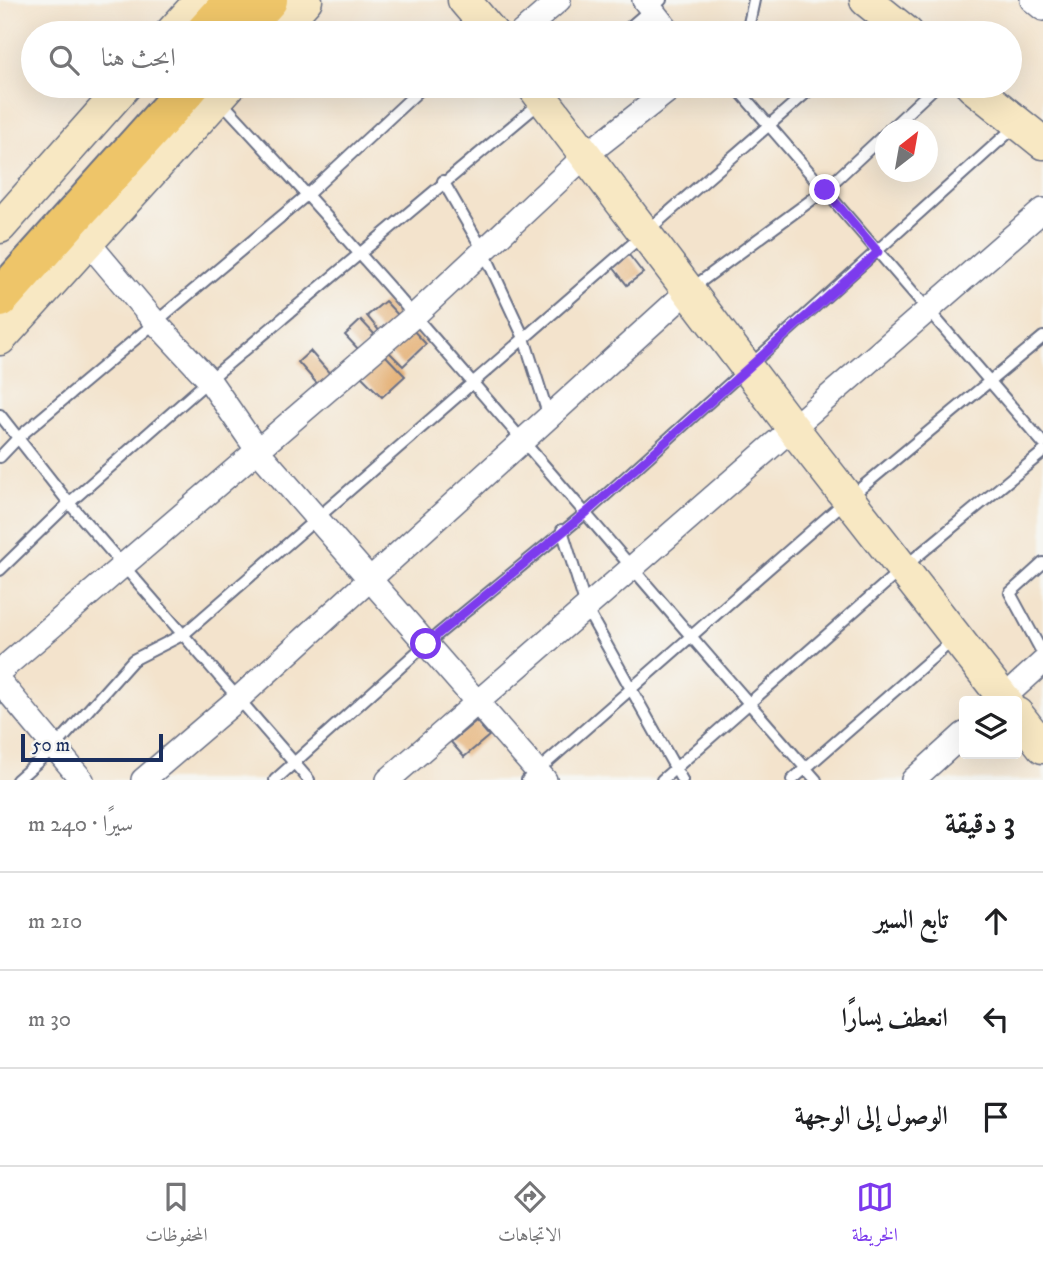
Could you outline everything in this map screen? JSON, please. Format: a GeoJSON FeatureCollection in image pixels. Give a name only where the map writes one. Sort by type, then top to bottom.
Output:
{"type":"FeatureCollection","features":[{"type":"Feature","properties":{"kind":"highway"},"geometry":{"type":"LineString","coordinates":[[187,16],[234,0]]}},
{"type":"Feature","properties":{"kind":"highway"},"geometry":{"type":"LineString","coordinates":[[249,21],[268,0]]}},
{"type":"Feature","properties":{"kind":"highway"},"geometry":{"type":"LineString","coordinates":[[0,261],[145,98]]}},
{"type":"Feature","properties":{"kind":"highway"},"geometry":{"type":"LineString","coordinates":[[0,298],[205,98]]}},
{"type":"Feature","properties":{"kind":"street"},"geometry":{"type":"LineString","coordinates":[[287,21],[306,0]]}},
{"type":"Feature","properties":{"kind":"street"},"geometry":{"type":"LineString","coordinates":[[464,0],[479,21]]}},
{"type":"Feature","properties":{"kind":"street"},"geometry":{"type":"LineString","coordinates":[[535,21],[559,0]]}},
{"type":"Feature","properties":{"kind":"street"},"geometry":{"type":"LineString","coordinates":[[866,0],[892,20]]}},
{"type":"Feature","properties":{"kind":"street"},"geometry":{"type":"LineString","coordinates":[[1032,0],[1043,9]]}},
{"type":"Feature","properties":{"kind":"street"},"geometry":{"type":"LineString","coordinates":[[652,3],[663,21]]}},
{"type":"Feature","properties":{"kind":"street"},"geometry":{"type":"LineString","coordinates":[[0,227],[114,98]]}},
{"type":"Feature","properties":{"kind":"street"},"geometry":{"type":"LineString","coordinates":[[0,339],[87,241],[206,98]]}},
{"type":"Feature","properties":{"kind":"street"},"geometry":{"type":"LineString","coordinates":[[550,98],[586,155],[643,232],[1001,696]]}},
{"type":"Feature","properties":{"kind":"street"},"geometry":{"type":"LineString","coordinates":[[0,671],[414,316],[586,155],[659,98]]}},
{"type":"Feature","properties":{"kind":"street"},"geometry":{"type":"LineString","coordinates":[[990,98],[1031,125]]}},
{"type":"Feature","properties":{"kind":"street"},"geometry":{"type":"LineString","coordinates":[[1004,98],[1031,125],[1043,143]]}},
{"type":"Feature","properties":{"kind":"street"},"geometry":{"type":"LineString","coordinates":[[388,780],[476,702],[587,610],[1043,209]]}},
{"type":"Feature","properties":{"kind":"street"},"geometry":{"type":"LineString","coordinates":[[87,241],[156,323],[209,380],[258,451],[476,702],[536,777]]}},
{"type":"Feature","properties":{"kind":"street"},"geometry":{"type":"LineString","coordinates":[[143,780],[239,698],[689,290]]}},
{"type":"Feature","properties":{"kind":"street"},"geometry":{"type":"LineString","coordinates":[[1014,696],[1043,662]]}},
{"type":"Feature","properties":{"kind":"street"},"geometry":{"type":"LineString","coordinates":[[0,682],[82,780]]}},
{"type":"Feature","properties":{"kind":"street"},"geometry":{"type":"LineString","coordinates":[[1022,722],[1043,747]]}},
{"type":"Feature","properties":{"kind":"street"},"geometry":{"type":"LineString","coordinates":[[913,780],[959,739]]}},
{"type":"Feature","properties":{"kind":"lane"},"geometry":{"type":"LineString","coordinates":[[750,21],[754,0]]}},
{"type":"Feature","properties":{"kind":"lane"},"geometry":{"type":"LineString","coordinates":[[635,21],[652,3]]}},
{"type":"Feature","properties":{"kind":"lane"},"geometry":{"type":"LineString","coordinates":[[220,98],[362,254],[816,780]]}},
{"type":"Feature","properties":{"kind":"lane"},"geometry":{"type":"LineString","coordinates":[[0,457],[19,437],[308,194],[411,98]]}},
{"type":"Feature","properties":{"kind":"lane"},"geometry":{"type":"LineString","coordinates":[[0,570],[69,503],[209,380],[362,254],[536,98]]}},
{"type":"Feature","properties":{"kind":"lane"},"geometry":{"type":"LineString","coordinates":[[746,98],[1043,443]]}},
{"type":"Feature","properties":{"kind":"lane"},"geometry":{"type":"LineString","coordinates":[[17,780],[56,746],[133,660],[184,634],[800,98]]}},
{"type":"Feature","properties":{"kind":"lane"},"geometry":{"type":"LineString","coordinates":[[900,119],[923,98]]}},
{"type":"Feature","properties":{"kind":"lane"},"geometry":{"type":"LineString","coordinates":[[275,780],[426,644],[587,512],[878,252],[1031,125]]}},
{"type":"Feature","properties":{"kind":"lane"},"geometry":{"type":"LineString","coordinates":[[689,290],[825,190],[875,142]]}},
{"type":"Feature","properties":{"kind":"lane"},"geometry":{"type":"LineString","coordinates":[[443,181],[484,252],[524,338],[549,418]]}},
{"type":"Feature","properties":{"kind":"lane"},"geometry":{"type":"LineString","coordinates":[[536,777],[849,498],[1043,337]]}},
{"type":"Feature","properties":{"kind":"lane"},"geometry":{"type":"LineString","coordinates":[[0,415],[69,503],[309,780]]}},
{"type":"Feature","properties":{"kind":"lane"},"geometry":{"type":"LineString","coordinates":[[662,780],[903,568],[1043,452]]}},
{"type":"Feature","properties":{"kind":"lane"},"geometry":{"type":"LineString","coordinates":[[562,530],[587,610],[682,780]]}},
{"type":"Feature","properties":{"kind":"lane"},"geometry":{"type":"LineString","coordinates":[[1043,563],[1010,593],[1043,654]]}},
{"type":"Feature","properties":{"kind":"lane"},"geometry":{"type":"LineString","coordinates":[[792,780],[957,636]]}},
{"type":"Feature","properties":{"kind":"building"},"geometry":{"type":"Polygon","coordinates":[[[629,255],[643,273],[627,285],[613,267],[629,255]]]}},
{"type":"Feature","properties":{"kind":"building"},"geometry":{"type":"Polygon","coordinates":[[[385,301],[400,317],[381,333],[367,316],[385,301]]]}},
{"type":"Feature","properties":{"kind":"building"},"geometry":{"type":"Polygon","coordinates":[[[361,320],[376,336],[360,351],[345,335],[361,320]]]}},
{"type":"Feature","properties":{"kind":"building"},"geometry":{"type":"Polygon","coordinates":[[[412,329],[426,344],[403,366],[388,351],[412,329]]]}},
{"type":"Feature","properties":{"kind":"building"},"geometry":{"type":"Polygon","coordinates":[[[310,351],[332,376],[320,387],[298,362],[310,351]]]}},
{"type":"Feature","properties":{"kind":"building"},"geometry":{"type":"Polygon","coordinates":[[[384,354],[405,376],[382,397],[360,375],[384,354]]]}},
{"type":"Feature","properties":{"kind":"building"},"geometry":{"type":"Polygon","coordinates":[[[476,721],[489,736],[464,757],[451,742],[476,721]]]}},
{"type":"Feature","properties":{"kind":"route"},"geometry":{"type":"LineString","coordinates":[[426,644],[587,512],[878,252],[825,190]]}}]}
